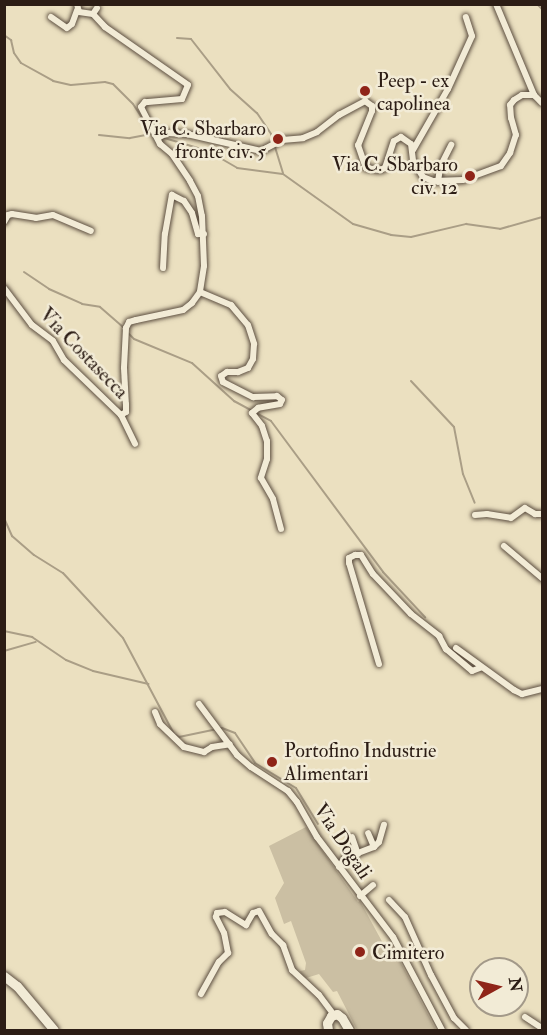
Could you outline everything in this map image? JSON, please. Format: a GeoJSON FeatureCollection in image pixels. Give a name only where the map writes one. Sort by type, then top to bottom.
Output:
{"type":"FeatureCollection","features":[{"type":"Feature","properties":{"kind":"street"},"geometry":{"type":"LineString","coordinates":[[496,4],[534,95],[543,103]]}},
{"type":"Feature","properties":{"kind":"street"},"geometry":{"type":"LineString","coordinates":[[77,7],[82,14],[95,11],[110,31],[188,85],[182,99],[141,104],[149,127],[172,154],[198,196],[204,234],[204,266],[200,292],[183,310],[129,322],[125,340],[126,409],[122,415]]}},
{"type":"Feature","properties":{"kind":"street"},"geometry":{"type":"LineString","coordinates":[[51,17],[58,24],[67,28],[72,24],[77,7]]}},
{"type":"Feature","properties":{"kind":"street"},"geometry":{"type":"LineString","coordinates":[[412,151],[448,89],[472,36],[466,17]]}},
{"type":"Feature","properties":{"kind":"street"},"geometry":{"type":"LineString","coordinates":[[158,138],[167,133],[187,134],[261,151],[282,140],[317,132],[339,115],[365,101],[372,106],[372,111],[358,145],[366,168],[380,170],[385,168],[394,141],[401,138],[411,144],[417,170],[423,177],[438,182],[468,179],[501,166],[510,153],[516,135],[510,105],[522,95],[534,95]]}},
{"type":"Feature","properties":{"kind":"street"},"geometry":{"type":"LineString","coordinates":[[438,182],[440,167],[450,145]]}},
{"type":"Feature","properties":{"kind":"street"},"geometry":{"type":"LineString","coordinates":[[163,268],[165,234],[172,195],[184,201],[192,213],[198,234],[204,234]]}},
{"type":"Feature","properties":{"kind":"street"},"geometry":{"type":"LineString","coordinates":[[4,222],[8,215],[12,214],[36,218],[53,214],[91,231]]}},
{"type":"Feature","properties":{"kind":"street","name":"Via Costasecca"},"geometry":{"type":"LineString","coordinates":[[4,288],[32,325],[53,341],[63,360],[122,415],[135,444]]}},
{"type":"Feature","properties":{"kind":"street"},"geometry":{"type":"LineString","coordinates":[[200,292],[231,305],[248,325],[254,345],[253,359],[248,368],[238,372],[227,372],[221,376],[223,382],[253,397],[277,396],[282,400],[280,404],[258,408],[252,413],[262,426],[267,441],[267,459],[261,478],[273,499],[281,529]]}},
{"type":"Feature","properties":{"kind":"street"},"geometry":{"type":"LineString","coordinates":[[475,515],[487,514],[511,518],[525,508],[536,514],[543,514]]}},
{"type":"Feature","properties":{"kind":"street"},"geometry":{"type":"LineString","coordinates":[[504,546],[543,578]]}},
{"type":"Feature","properties":{"kind":"street"},"geometry":{"type":"LineString","coordinates":[[379,664],[349,563],[350,558],[355,555],[362,555],[373,574],[411,614],[439,636],[446,649],[472,671],[480,668]]}},
{"type":"Feature","properties":{"kind":"street"},"geometry":{"type":"LineString","coordinates":[[456,648],[480,668],[522,694],[543,689]]}},
{"type":"Feature","properties":{"kind":"street","name":"Via Dogali"},"geometry":{"type":"LineString","coordinates":[[199,704],[250,767],[288,790],[339,867],[393,937],[442,1030]]}},
{"type":"Feature","properties":{"kind":"street"},"geometry":{"type":"LineString","coordinates":[[155,712],[164,729],[184,747],[204,752],[212,747],[230,744]]}},
{"type":"Feature","properties":{"kind":"street"},"geometry":{"type":"LineString","coordinates":[[339,867],[345,858],[374,847],[379,842],[384,825]]}},
{"type":"Feature","properties":{"kind":"street"},"geometry":{"type":"LineString","coordinates":[[368,833],[374,847]]}},
{"type":"Feature","properties":{"kind":"street"},"geometry":{"type":"LineString","coordinates":[[352,837],[358,854]]}},
{"type":"Feature","properties":{"kind":"street","name":"Via Dogali"},"geometry":{"type":"LineString","coordinates":[[360,896],[374,885]]}},
{"type":"Feature","properties":{"kind":"street"},"geometry":{"type":"LineString","coordinates":[[389,900],[405,917],[431,975],[461,1029]]}},
{"type":"Feature","properties":{"kind":"street"},"geometry":{"type":"LineString","coordinates":[[201,994],[219,962],[228,953],[224,933],[216,917],[217,913],[225,912],[246,925],[253,913],[259,911],[286,951],[292,970],[319,995],[334,1015],[342,1018],[349,1030]]}},
{"type":"Feature","properties":{"kind":"street"},"geometry":{"type":"LineString","coordinates":[[4,976],[17,986],[54,1030]]}},
{"type":"Feature","properties":{"kind":"street"},"geometry":{"type":"LineString","coordinates":[[328,1030],[327,1023],[334,1015]]}},
{"type":"Feature","properties":{"kind":"street"},"geometry":{"type":"LineString","coordinates":[[525,1017],[543,1028]]}},
{"type":"Feature","properties":{"kind":"shaded area"},"geometry":{"type":"Polygon","coordinates":[[[306,827],[358,902],[360,901],[385,947],[391,944],[436,1030],[357,1030],[337,991],[333,992],[319,974],[303,979],[300,971],[305,970],[306,963],[291,921],[284,924],[275,898],[284,883],[269,846],[306,827]]]}},
{"type":"Feature","properties":{"kind":"waterway"},"geometry":{"type":"LineString","coordinates":[[537,4],[542,9]]}},
{"type":"Feature","properties":{"kind":"waterway"},"geometry":{"type":"LineString","coordinates":[[4,35],[11,40],[14,53],[21,63],[53,81],[71,85],[105,82],[113,84],[133,104],[153,135]]}},
{"type":"Feature","properties":{"kind":"waterway"},"geometry":{"type":"LineString","coordinates":[[177,38],[191,39],[230,89],[257,113],[271,134],[283,173]]}},
{"type":"Feature","properties":{"kind":"waterway"},"geometry":{"type":"LineString","coordinates":[[99,135],[130,138],[150,134]]}},
{"type":"Feature","properties":{"kind":"waterway"},"geometry":{"type":"LineString","coordinates":[[161,137],[208,151],[237,168],[283,174],[353,224],[391,235],[411,237],[466,224],[500,229],[542,217]]}},
{"type":"Feature","properties":{"kind":"waterway"},"geometry":{"type":"LineString","coordinates":[[24,272],[49,289],[82,304],[100,307],[124,328]]}},
{"type":"Feature","properties":{"kind":"waterway"},"geometry":{"type":"LineString","coordinates":[[128,333],[134,339],[192,363],[234,401],[271,421],[383,572],[425,617]]}},
{"type":"Feature","properties":{"kind":"waterway"},"geometry":{"type":"LineString","coordinates":[[411,381],[454,427],[463,474],[475,503]]}},
{"type":"Feature","properties":{"kind":"waterway"},"geometry":{"type":"LineString","coordinates":[[4,518],[12,536],[34,555],[63,573],[123,638],[174,734],[179,737],[222,728],[235,733],[255,763],[296,788],[318,824]]}},
{"type":"Feature","properties":{"kind":"waterway"},"geometry":{"type":"LineString","coordinates":[[4,631],[32,637],[66,660],[93,671],[149,684]]}},
{"type":"Feature","properties":{"kind":"waterway"},"geometry":{"type":"LineString","coordinates":[[4,651],[36,642]]}},
{"type":"Feature","properties":{"kind":"place","name":"Peep - ex capolinea"},"geometry":{"type":"Point","coordinates":[365,91]}},
{"type":"Feature","properties":{"kind":"place","name":"Via C. Sbarbaro fronte civ. 5"},"geometry":{"type":"Point","coordinates":[278,139]}},
{"type":"Feature","properties":{"kind":"place","name":"Via C. Sbarbaro civ. 12"},"geometry":{"type":"Point","coordinates":[470,176]}},
{"type":"Feature","properties":{"kind":"place","name":"Portofino Industrie Alimentari"},"geometry":{"type":"Point","coordinates":[272,762]}},
{"type":"Feature","properties":{"kind":"place","name":"Cimitero"},"geometry":{"type":"Point","coordinates":[360,952]}}]}
